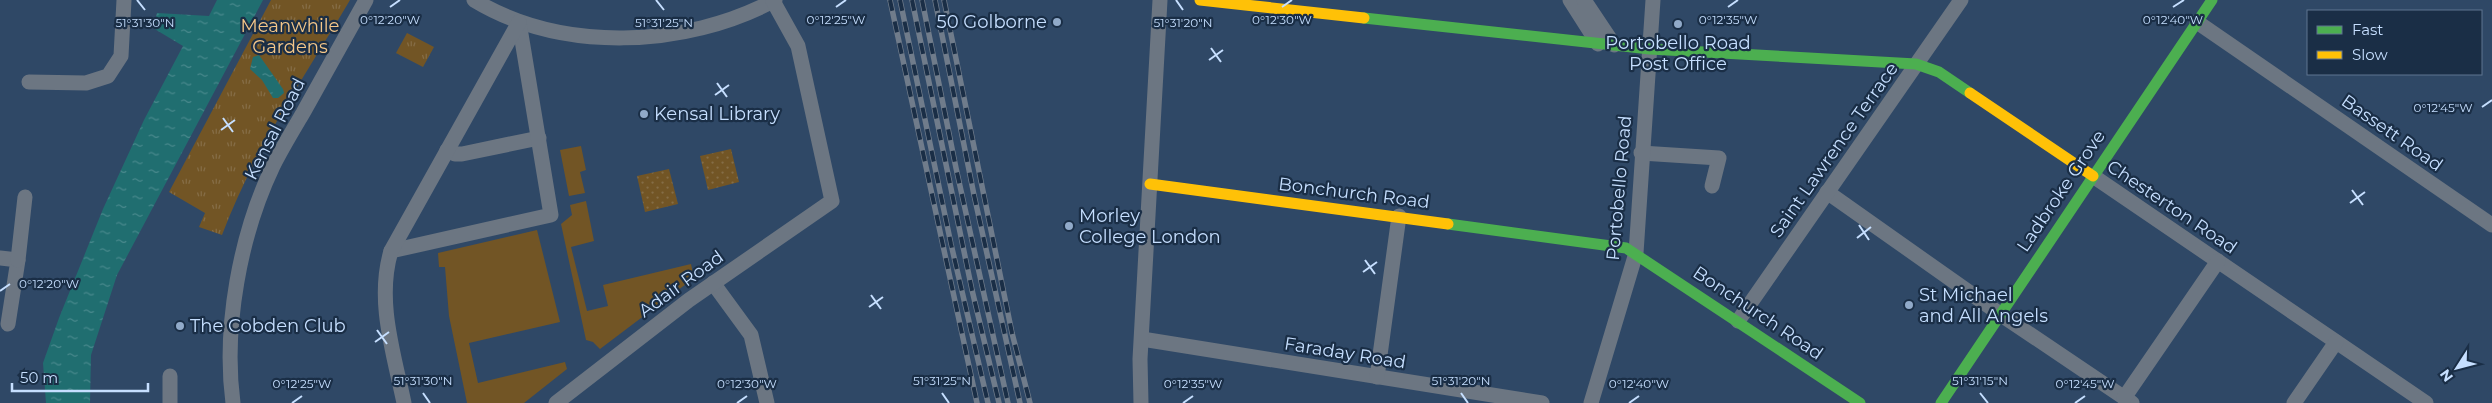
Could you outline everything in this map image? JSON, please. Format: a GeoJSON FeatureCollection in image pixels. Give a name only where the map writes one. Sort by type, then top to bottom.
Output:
{"type":"FeatureCollection","features":[{"type":"Feature","properties":{"kind":"street"},"geometry":{"type":"LineString","coordinates":[[29,82],[86,83],[108,76],[121,56],[124,0]]}},
{"type":"Feature","properties":{"kind":"street","name":"Kensal Road"},"geometry":{"type":"LineString","coordinates":[[233,403],[230,377],[230,339],[244,246],[255,211],[273,166],[366,0]]}},
{"type":"Feature","properties":{"kind":"street"},"geometry":{"type":"LineString","coordinates":[[474,0],[518,22],[608,38],[656,36],[714,24],[774,1]]}},
{"type":"Feature","properties":{"kind":"street"},"geometry":{"type":"LineString","coordinates":[[1141,403],[1140,359],[1160,0]]}},
{"type":"Feature","properties":{"kind":"street","name":"Chesterton Road"},"geometry":{"type":"LineString","coordinates":[[1200,0],[1309,6],[1650,50],[1916,64],[1939,72],[2426,403]]}},
{"type":"Feature","properties":{"kind":"street"},"geometry":{"type":"LineString","coordinates":[[1570,0],[1598,44]]}},
{"type":"Feature","properties":{"kind":"street"},"geometry":{"type":"LineString","coordinates":[[1584,0],[1614,45]]}},
{"type":"Feature","properties":{"kind":"street","name":"Portobello Road"},"geometry":{"type":"LineString","coordinates":[[1591,403],[1636,253],[1641,153],[1653,0]]}},
{"type":"Feature","properties":{"kind":"street","name":"Saint Lawrence Terrace"},"geometry":{"type":"LineString","coordinates":[[1738,321],[1961,0]]}},
{"type":"Feature","properties":{"kind":"street","name":"Ladbroke Grove"},"geometry":{"type":"LineString","coordinates":[[1941,403],[2212,0]]}},
{"type":"Feature","properties":{"kind":"street","name":"Adair Road"},"geometry":{"type":"LineString","coordinates":[[556,403],[713,282],[832,201],[798,46],[774,1]]}},
{"type":"Feature","properties":{"kind":"street"},"geometry":{"type":"LineString","coordinates":[[404,403],[388,324],[384,293],[387,264],[391,251],[518,22]]}},
{"type":"Feature","properties":{"kind":"street"},"geometry":{"type":"LineString","coordinates":[[391,251],[552,215],[518,22]]}},
{"type":"Feature","properties":{"kind":"street","name":"Bassett Road"},"geometry":{"type":"LineString","coordinates":[[2197,22],[2492,225]]}},
{"type":"Feature","properties":{"kind":"street"},"geometry":{"type":"LineString","coordinates":[[506,42],[524,51]]}},
{"type":"Feature","properties":{"kind":"street"},"geometry":{"type":"LineString","coordinates":[[447,150],[455,154],[462,154],[539,138]]}},
{"type":"Feature","properties":{"kind":"street"},"geometry":{"type":"LineString","coordinates":[[1641,153],[1719,158],[1712,186]]}},
{"type":"Feature","properties":{"kind":"street","name":"Bonchurch Road"},"geometry":{"type":"LineString","coordinates":[[1150,184],[1553,236],[1626,248],[1860,403]]}},
{"type":"Feature","properties":{"kind":"street"},"geometry":{"type":"LineString","coordinates":[[1828,192],[2000,314],[2128,400],[2218,261]]}},
{"type":"Feature","properties":{"kind":"street"},"geometry":{"type":"LineString","coordinates":[[8,324],[25,197]]}},
{"type":"Feature","properties":{"kind":"street"},"geometry":{"type":"LineString","coordinates":[[1377,377],[1399,216]]}},
{"type":"Feature","properties":{"kind":"street"},"geometry":{"type":"LineString","coordinates":[[0,258],[18,260]]}},
{"type":"Feature","properties":{"kind":"street"},"geometry":{"type":"LineString","coordinates":[[713,282],[751,335],[767,403]]}},
{"type":"Feature","properties":{"kind":"street","name":"Faraday Road"},"geometry":{"type":"LineString","coordinates":[[1142,339],[1542,403]]}},
{"type":"Feature","properties":{"kind":"street"},"geometry":{"type":"LineString","coordinates":[[2294,403],[2336,342]]}},
{"type":"Feature","properties":{"kind":"street"},"geometry":{"type":"LineString","coordinates":[[170,376],[170,403]]}},
{"type":"Feature","properties":{"kind":"green space","name":"Meanwhile Gardens"},"geometry":{"type":"Polygon","coordinates":[[[271,0],[350,0],[264,144],[222,235],[199,227],[205,213],[169,192],[271,0]]]}},
{"type":"Feature","properties":{"kind":"green space"},"geometry":{"type":"Polygon","coordinates":[[[407,33],[434,47],[423,67],[396,53],[407,33]]]}},
{"type":"Feature","properties":{"kind":"green space"},"geometry":{"type":"Polygon","coordinates":[[[581,146],[586,170],[580,172],[585,193],[569,196],[560,150],[581,146]]]}},
{"type":"Feature","properties":{"kind":"green space"},"geometry":{"type":"Polygon","coordinates":[[[731,149],[739,182],[708,190],[700,156],[731,149]]]}},
{"type":"Feature","properties":{"kind":"green space"},"geometry":{"type":"Polygon","coordinates":[[[669,169],[678,204],[645,212],[637,176],[669,169]]]}},
{"type":"Feature","properties":{"kind":"green space"},"geometry":{"type":"Polygon","coordinates":[[[586,201],[594,241],[571,247],[587,311],[608,306],[603,285],[691,264],[694,278],[600,349],[593,342],[586,340],[561,224],[572,215],[570,205],[586,201]]]}},
{"type":"Feature","properties":{"kind":"green space"},"geometry":{"type":"Polygon","coordinates":[[[537,230],[560,322],[469,343],[478,383],[565,362],[567,369],[524,403],[467,403],[449,316],[445,267],[439,267],[438,253],[537,230]]]}},
{"type":"Feature","properties":{"kind":"water"},"geometry":{"type":"Polygon","coordinates":[[[217,0],[263,0],[117,275],[91,355],[90,403],[46,403],[43,363],[59,318],[103,209],[144,120],[183,46],[153,28],[157,13],[209,16],[217,0]]]}},
{"type":"Feature","properties":{"kind":"water"},"geometry":{"type":"Polygon","coordinates":[[[259,55],[283,89],[284,93],[278,98],[273,98],[262,80],[250,69],[253,57],[259,55]]]}},
{"type":"Feature","properties":{"kind":"railway"},"geometry":{"type":"LineString","coordinates":[[890,0],[977,403]]}},
{"type":"Feature","properties":{"kind":"railway"},"geometry":{"type":"LineString","coordinates":[[900,0],[951,244],[988,403]]}},
{"type":"Feature","properties":{"kind":"railway"},"geometry":{"type":"LineString","coordinates":[[912,0],[972,290],[999,403]]}},
{"type":"Feature","properties":{"kind":"railway"},"geometry":{"type":"LineString","coordinates":[[922,0],[956,168],[1008,403]]}},
{"type":"Feature","properties":{"kind":"railway"},"geometry":{"type":"LineString","coordinates":[[935,0],[974,195],[1020,403]]}},
{"type":"Feature","properties":{"kind":"railway"},"geometry":{"type":"LineString","coordinates":[[944,0],[1012,333],[1030,403]]}},
{"type":"Feature","properties":{"kind":"traffic: fast"},"geometry":{"type":"LineString","coordinates":[[1941,403],[2212,0]]}},
{"type":"Feature","properties":{"kind":"traffic: fast"},"geometry":{"type":"LineString","coordinates":[[1364,18],[1650,49],[1916,64],[1939,72],[1970,93]]}},
{"type":"Feature","properties":{"kind":"traffic: fast"},"geometry":{"type":"LineString","coordinates":[[1448,224],[1626,248],[1860,403]]}},
{"type":"Feature","properties":{"kind":"traffic: slow"},"geometry":{"type":"LineString","coordinates":[[1200,0],[1364,18]]}},
{"type":"Feature","properties":{"kind":"traffic: slow"},"geometry":{"type":"LineString","coordinates":[[1970,93],[2093,176]]}},
{"type":"Feature","properties":{"kind":"traffic: slow"},"geometry":{"type":"LineString","coordinates":[[1150,184],[1448,224]]}},
{"type":"Feature","properties":{"kind":"place","name":"50 Golborne"},"geometry":{"type":"Point","coordinates":[1057,22]}},
{"type":"Feature","properties":{"kind":"place","name":"Portobello Road Post Office"},"geometry":{"type":"Point","coordinates":[1678,24]}},
{"type":"Feature","properties":{"kind":"place","name":"Kensal Library"},"geometry":{"type":"Point","coordinates":[644,114]}},
{"type":"Feature","properties":{"kind":"place","name":"Morley College London"},"geometry":{"type":"Point","coordinates":[1069,226]}},
{"type":"Feature","properties":{"kind":"place","name":"St Michael and All Angels"},"geometry":{"type":"Point","coordinates":[1909,305]}},
{"type":"Feature","properties":{"kind":"place","name":"The Cobden Club"},"geometry":{"type":"Point","coordinates":[180,326]}}]}
